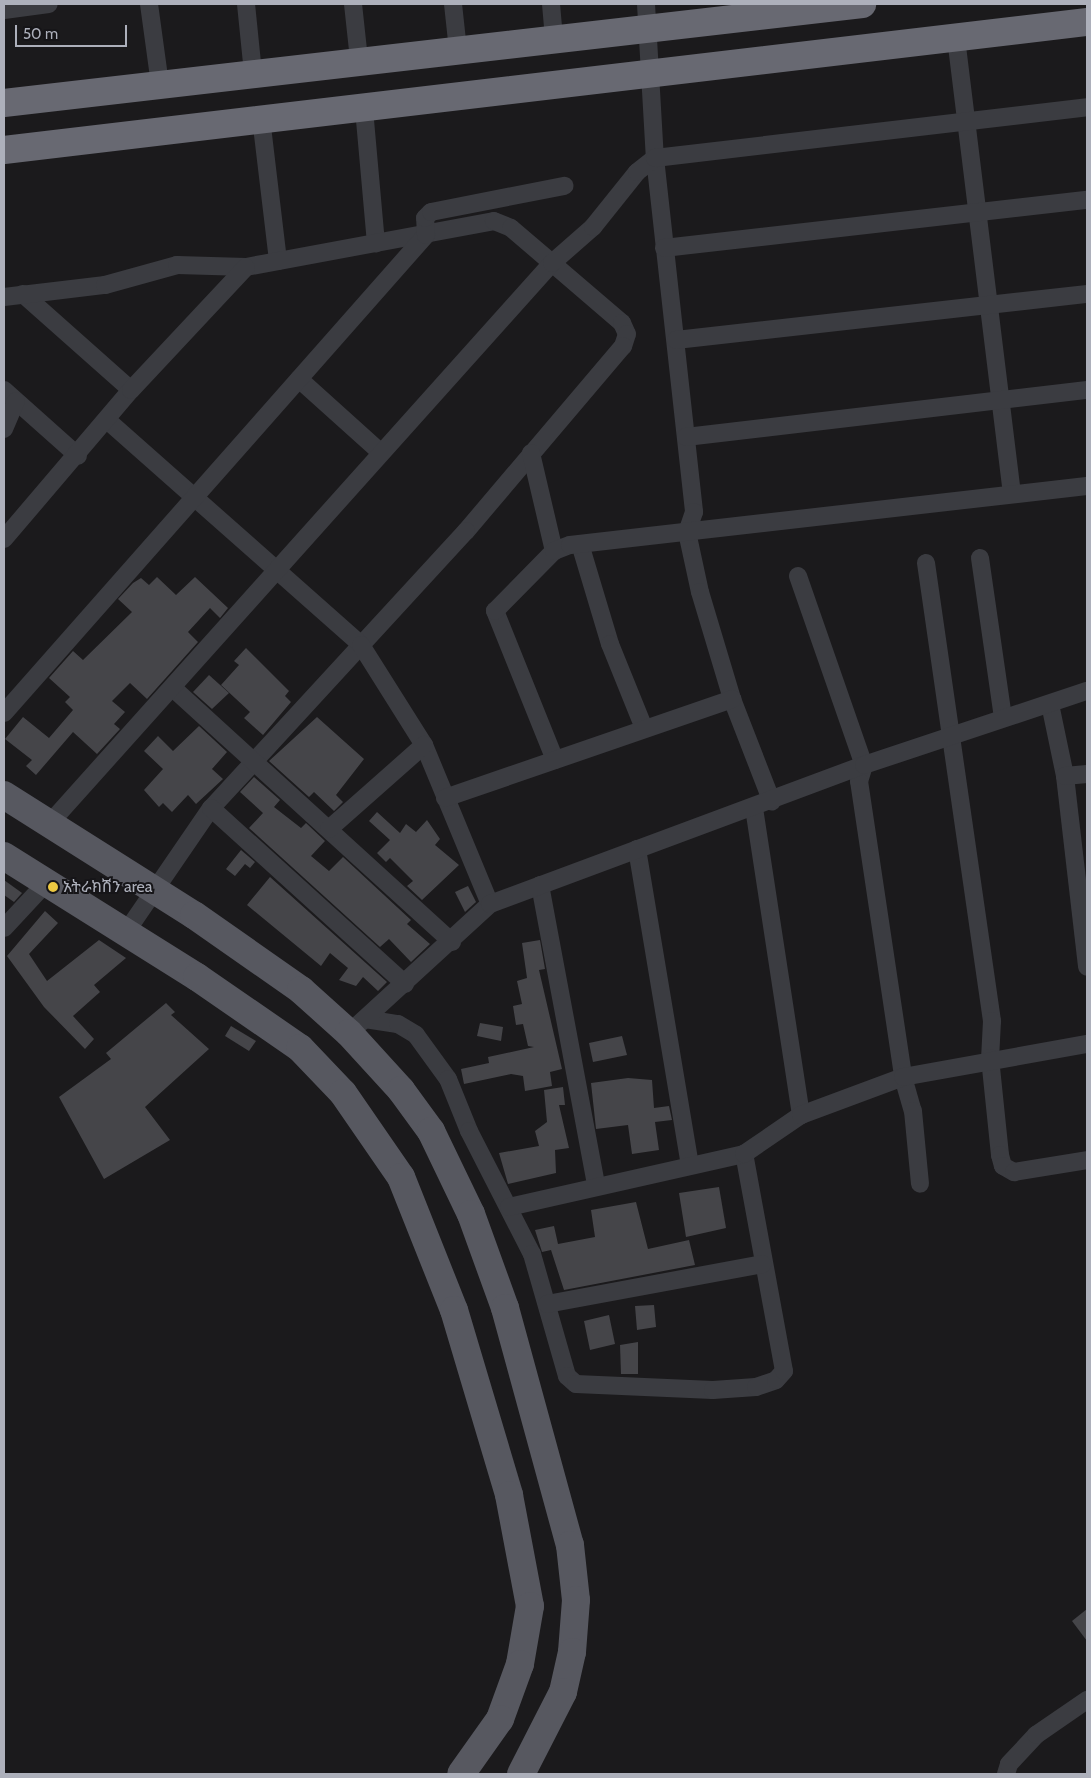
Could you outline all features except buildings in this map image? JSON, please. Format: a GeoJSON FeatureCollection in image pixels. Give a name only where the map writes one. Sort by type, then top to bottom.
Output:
{"type":"FeatureCollection","features":[{"type":"Feature","properties":{"kind":"highway"},"geometry":{"type":"LineString","coordinates":[[4,103],[254,74],[359,59],[458,50],[554,38],[648,16],[862,4]]}},
{"type":"Feature","properties":{"kind":"highway"},"geometry":{"type":"LineString","coordinates":[[4,150],[261,118],[364,109],[1087,22]]}},
{"type":"Feature","properties":{"kind":"main road"},"geometry":{"type":"LineString","coordinates":[[4,794],[156,890],[357,1026],[431,1131],[471,1214],[505,1308],[553,1477],[570,1545],[576,1600],[572,1652],[562,1692],[521,1774]]}},
{"type":"Feature","properties":{"kind":"main road"},"geometry":{"type":"LineString","coordinates":[[4,856],[126,932],[300,1048],[378,1139],[419,1215],[454,1310],[511,1503],[530,1606],[520,1664],[500,1719],[461,1774]]}},
{"type":"Feature","properties":{"kind":"street"},"geometry":{"type":"LineString","coordinates":[[4,10],[49,4]]}},
{"type":"Feature","properties":{"kind":"street"},"geometry":{"type":"LineString","coordinates":[[149,4],[160,84]]}},
{"type":"Feature","properties":{"kind":"street"},"geometry":{"type":"LineString","coordinates":[[246,4],[254,74]]}},
{"type":"Feature","properties":{"kind":"street"},"geometry":{"type":"LineString","coordinates":[[352,4],[359,59]]}},
{"type":"Feature","properties":{"kind":"street"},"geometry":{"type":"LineString","coordinates":[[453,4],[458,50]]}},
{"type":"Feature","properties":{"kind":"street"},"geometry":{"type":"LineString","coordinates":[[551,4],[554,38]]}},
{"type":"Feature","properties":{"kind":"street"},"geometry":{"type":"LineString","coordinates":[[648,16],[655,158],[694,512],[687,532],[700,592],[732,699],[772,802]]}},
{"type":"Feature","properties":{"kind":"street"},"geometry":{"type":"LineString","coordinates":[[956,38],[991,305],[1012,494]]}},
{"type":"Feature","properties":{"kind":"street"},"geometry":{"type":"LineString","coordinates":[[50,823],[174,690],[380,452],[552,262],[593,227],[637,172],[655,158],[1087,107]]}},
{"type":"Feature","properties":{"kind":"street"},"geometry":{"type":"LineString","coordinates":[[364,109],[376,242]]}},
{"type":"Feature","properties":{"kind":"street"},"geometry":{"type":"LineString","coordinates":[[261,118],[278,261]]}},
{"type":"Feature","properties":{"kind":"street"},"geometry":{"type":"LineString","coordinates":[[4,713],[426,235],[425,218],[431,212],[564,186]]}},
{"type":"Feature","properties":{"kind":"street"},"geometry":{"type":"LineString","coordinates":[[664,248],[1087,200]]}},
{"type":"Feature","properties":{"kind":"street"},"geometry":{"type":"LineString","coordinates":[[4,297],[105,285],[177,265],[246,267],[494,221],[511,228],[552,262],[622,323],[628,334],[624,346],[531,453],[361,645],[253,760],[211,808],[126,932]]}},
{"type":"Feature","properties":{"kind":"street"},"geometry":{"type":"LineString","coordinates":[[4,539],[78,456],[130,390],[246,267]]}},
{"type":"Feature","properties":{"kind":"street"},"geometry":{"type":"LineString","coordinates":[[24,294],[130,390]]}},
{"type":"Feature","properties":{"kind":"street"},"geometry":{"type":"LineString","coordinates":[[676,340],[1087,294]]}},
{"type":"Feature","properties":{"kind":"street"},"geometry":{"type":"LineString","coordinates":[[299,379],[380,452]]}},
{"type":"Feature","properties":{"kind":"street"},"geometry":{"type":"LineString","coordinates":[[686,437],[1087,390]]}},
{"type":"Feature","properties":{"kind":"street"},"geometry":{"type":"LineString","coordinates":[[10,396],[78,456]]}},
{"type":"Feature","properties":{"kind":"street"},"geometry":{"type":"LineString","coordinates":[[4,429],[10,396]]}},
{"type":"Feature","properties":{"kind":"street"},"geometry":{"type":"LineString","coordinates":[[107,420],[195,497],[276,572],[361,645],[424,745],[490,904]]}},
{"type":"Feature","properties":{"kind":"street"},"geometry":{"type":"LineString","coordinates":[[531,453],[554,551]]}},
{"type":"Feature","properties":{"kind":"street"},"geometry":{"type":"LineString","coordinates":[[555,760],[495,611],[554,551],[580,544],[1087,486]]}},
{"type":"Feature","properties":{"kind":"street"},"geometry":{"type":"LineString","coordinates":[[580,544],[610,644],[644,728]]}},
{"type":"Feature","properties":{"kind":"street"},"geometry":{"type":"LineString","coordinates":[[980,558],[1003,717]]}},
{"type":"Feature","properties":{"kind":"street"},"geometry":{"type":"LineString","coordinates":[[926,563],[950,735],[972,861],[990,1003],[990,1058],[1002,1166],[1014,1172],[1087,1160]]}},
{"type":"Feature","properties":{"kind":"street"},"geometry":{"type":"LineString","coordinates":[[798,576],[864,765],[859,780],[903,1076],[913,1111],[920,1184]]}},
{"type":"Feature","properties":{"kind":"street"},"geometry":{"type":"LineString","coordinates":[[174,690],[452,942]]}},
{"type":"Feature","properties":{"kind":"street"},"geometry":{"type":"LineString","coordinates":[[357,1026],[452,942],[490,904],[772,802],[864,765],[1003,717],[1087,692]]}},
{"type":"Feature","properties":{"kind":"street"},"geometry":{"type":"LineString","coordinates":[[445,798],[732,699]]}},
{"type":"Feature","properties":{"kind":"street"},"geometry":{"type":"LineString","coordinates":[[1050,704],[1080,859],[1087,967]]}},
{"type":"Feature","properties":{"kind":"street"},"geometry":{"type":"LineString","coordinates":[[329,829],[424,745]]}},
{"type":"Feature","properties":{"kind":"street"},"geometry":{"type":"LineString","coordinates":[[1065,776],[1087,774]]}},
{"type":"Feature","properties":{"kind":"street"},"geometry":{"type":"LineString","coordinates":[[211,808],[405,984]]}},
{"type":"Feature","properties":{"kind":"street"},"geometry":{"type":"LineString","coordinates":[[754,808],[801,1115]]}},
{"type":"Feature","properties":{"kind":"street"},"geometry":{"type":"LineString","coordinates":[[637,850],[690,1166]]}},
{"type":"Feature","properties":{"kind":"street"},"geometry":{"type":"LineString","coordinates":[[4,928],[46,883]]}},
{"type":"Feature","properties":{"kind":"street"},"geometry":{"type":"LineString","coordinates":[[540,885],[596,1186]]}},
{"type":"Feature","properties":{"kind":"street"},"geometry":{"type":"LineString","coordinates":[[357,1026],[398,1024],[416,1035],[448,1079],[469,1131],[532,1254],[567,1376],[576,1384],[623,1389],[756,1387],[776,1380],[784,1371],[762,1264],[744,1154]]}},
{"type":"Feature","properties":{"kind":"street"},"geometry":{"type":"LineString","coordinates":[[509,1207],[744,1154],[801,1115],[903,1076],[990,1058],[1087,1044]]}},
{"type":"Feature","properties":{"kind":"street"},"geometry":{"type":"LineString","coordinates":[[547,1304],[762,1264]]}},
{"type":"Feature","properties":{"kind":"street"},"geometry":{"type":"LineString","coordinates":[[1006,1774],[1009,1764],[1036,1735],[1087,1700]]}},
{"type":"Feature","properties":{"kind":"place","name":"አትራክሽን area"},"geometry":{"type":"Point","coordinates":[53,887]}}]}
